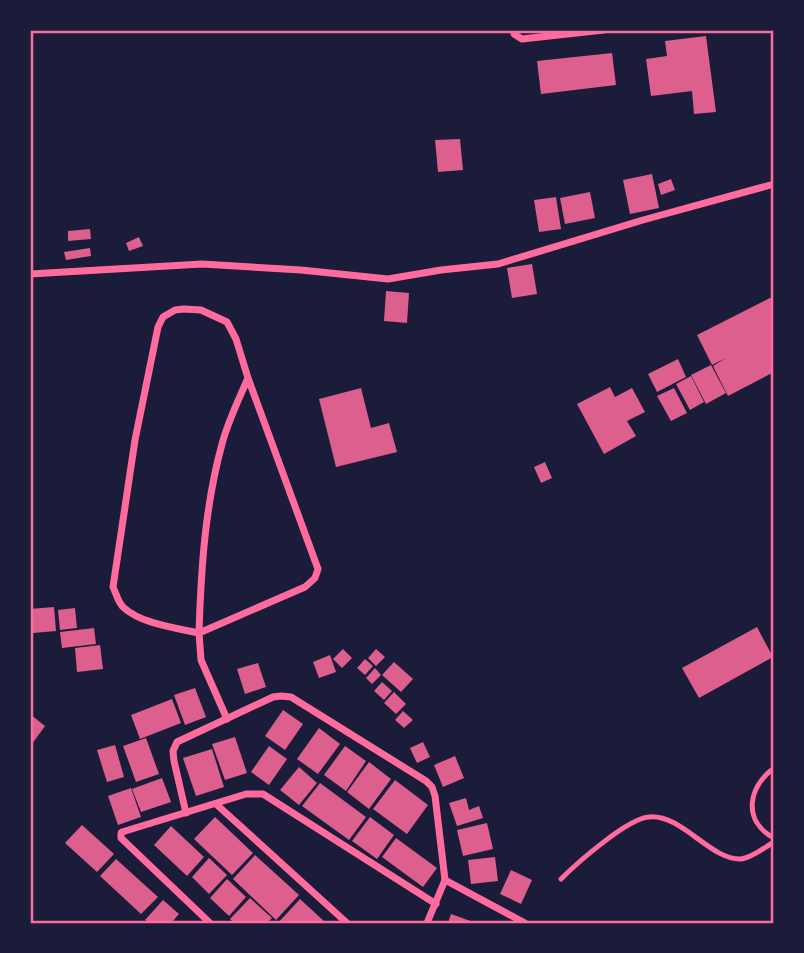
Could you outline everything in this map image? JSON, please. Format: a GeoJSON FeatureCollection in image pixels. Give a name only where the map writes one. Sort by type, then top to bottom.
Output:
{"type":"FeatureCollection","features":[{"type":"Feature","properties":{"kind":"street"},"geometry":{"type":"LineString","coordinates":[[514,30],[518,37],[527,38],[604,30]]}},
{"type":"Feature","properties":{"kind":"street"},"geometry":{"type":"LineString","coordinates":[[30,274],[202,264],[388,279],[498,264],[656,216],[774,184]]}},
{"type":"Feature","properties":{"kind":"street"},"geometry":{"type":"LineString","coordinates":[[175,310],[201,310],[227,322],[236,339],[318,569],[315,578],[305,587],[199,633],[159,625],[133,615],[121,605],[113,587],[135,440],[158,327],[163,317],[175,310]]}},
{"type":"Feature","properties":{"kind":"street"},"geometry":{"type":"LineString","coordinates":[[227,719],[201,660],[200,583],[209,502],[222,442],[248,378]]}},
{"type":"Feature","properties":{"kind":"street"},"geometry":{"type":"LineString","coordinates":[[186,813],[173,751],[177,742],[273,697],[291,697],[432,787],[445,880],[427,923]]}},
{"type":"Feature","properties":{"kind":"street"},"geometry":{"type":"LineString","coordinates":[[210,923],[120,836],[122,832],[246,794],[263,794],[436,904]]}},
{"type":"Feature","properties":{"kind":"street"},"geometry":{"type":"LineString","coordinates":[[216,803],[347,923]]}},
{"type":"Feature","properties":{"kind":"street"},"geometry":{"type":"LineString","coordinates":[[445,880],[525,923]]}},
{"type":"Feature","properties":{"kind":"lane"},"geometry":{"type":"LineString","coordinates":[[561,878],[579,860],[610,838],[636,820],[648,817],[668,820],[732,858],[750,856],[774,840],[760,826],[754,814],[752,800],[756,787],[774,768]]}},
{"type":"Feature","properties":{"kind":"building"},"geometry":{"type":"Polygon","coordinates":[[[706,36],[716,112],[694,114],[692,91],[651,96],[646,59],[667,56],[665,41],[706,36]]]}},
{"type":"Feature","properties":{"kind":"building"},"geometry":{"type":"Polygon","coordinates":[[[612,53],[616,85],[541,94],[537,61],[612,53]]]}},
{"type":"Feature","properties":{"kind":"building"},"geometry":{"type":"Polygon","coordinates":[[[460,139],[463,170],[438,172],[435,140],[460,139]]]}},
{"type":"Feature","properties":{"kind":"building"},"geometry":{"type":"Polygon","coordinates":[[[652,174],[659,208],[630,214],[623,180],[652,174]]]}},
{"type":"Feature","properties":{"kind":"building"},"geometry":{"type":"Polygon","coordinates":[[[671,179],[675,190],[661,195],[658,184],[671,179]]]}},
{"type":"Feature","properties":{"kind":"building"},"geometry":{"type":"Polygon","coordinates":[[[590,192],[595,218],[565,224],[560,198],[590,192]]]}},
{"type":"Feature","properties":{"kind":"building"},"geometry":{"type":"Polygon","coordinates":[[[556,197],[561,229],[539,232],[534,200],[556,197]]]}},
{"type":"Feature","properties":{"kind":"building"},"geometry":{"type":"Polygon","coordinates":[[[90,229],[91,239],[68,241],[68,231],[90,229]]]}},
{"type":"Feature","properties":{"kind":"building"},"geometry":{"type":"Polygon","coordinates":[[[139,237],[143,246],[129,251],[126,243],[139,237]]]}},
{"type":"Feature","properties":{"kind":"building"},"geometry":{"type":"Polygon","coordinates":[[[90,248],[91,256],[66,260],[64,252],[90,248]]]}},
{"type":"Feature","properties":{"kind":"building"},"geometry":{"type":"Polygon","coordinates":[[[532,264],[537,294],[512,298],[507,268],[532,264]]]}},
{"type":"Feature","properties":{"kind":"building"},"geometry":{"type":"Polygon","coordinates":[[[386,291],[409,293],[407,323],[384,321],[386,291]]]}},
{"type":"Feature","properties":{"kind":"building"},"geometry":{"type":"Polygon","coordinates":[[[774,296],[774,372],[728,396],[713,366],[726,358],[712,365],[697,335],[774,296]]]}},
{"type":"Feature","properties":{"kind":"building"},"geometry":{"type":"Polygon","coordinates":[[[678,359],[686,377],[657,392],[648,374],[678,359]]]}},
{"type":"Feature","properties":{"kind":"building"},"geometry":{"type":"Polygon","coordinates":[[[711,365],[726,393],[706,404],[691,375],[711,365]]]}},
{"type":"Feature","properties":{"kind":"building"},"geometry":{"type":"Polygon","coordinates":[[[691,376],[704,402],[690,410],[676,384],[691,376]]]}},
{"type":"Feature","properties":{"kind":"building"},"geometry":{"type":"Polygon","coordinates":[[[610,387],[615,397],[632,388],[645,412],[627,421],[636,436],[604,454],[577,404],[610,387]]]}},
{"type":"Feature","properties":{"kind":"building"},"geometry":{"type":"Polygon","coordinates":[[[361,388],[371,428],[389,423],[397,452],[336,467],[319,399],[361,388]]]}},
{"type":"Feature","properties":{"kind":"building"},"geometry":{"type":"Polygon","coordinates":[[[674,388],[687,413],[671,421],[657,396],[674,388]]]}},
{"type":"Feature","properties":{"kind":"building"},"geometry":{"type":"Polygon","coordinates":[[[545,462],[552,478],[541,483],[534,467],[545,462]]]}},
{"type":"Feature","properties":{"kind":"building"},"geometry":{"type":"Polygon","coordinates":[[[54,607],[56,631],[33,633],[30,609],[54,607]]]}},
{"type":"Feature","properties":{"kind":"building"},"geometry":{"type":"Polygon","coordinates":[[[75,608],[77,628],[60,630],[58,610],[75,608]]]}},
{"type":"Feature","properties":{"kind":"building"},"geometry":{"type":"Polygon","coordinates":[[[757,627],[773,657],[699,698],[682,668],[757,627]]]}},
{"type":"Feature","properties":{"kind":"building"},"geometry":{"type":"Polygon","coordinates":[[[94,628],[96,644],[62,648],[60,632],[94,628]]]}},
{"type":"Feature","properties":{"kind":"building"},"geometry":{"type":"Polygon","coordinates":[[[100,645],[103,669],[77,672],[75,648],[100,645]]]}},
{"type":"Feature","properties":{"kind":"building"},"geometry":{"type":"Polygon","coordinates":[[[343,649],[352,658],[342,668],[333,659],[343,649]]]}},
{"type":"Feature","properties":{"kind":"building"},"geometry":{"type":"Polygon","coordinates":[[[376,649],[385,657],[376,666],[368,658],[376,649]]]}},
{"type":"Feature","properties":{"kind":"building"},"geometry":{"type":"Polygon","coordinates":[[[330,655],[336,672],[319,678],[313,662],[330,655]]]}},
{"type":"Feature","properties":{"kind":"building"},"geometry":{"type":"Polygon","coordinates":[[[365,659],[373,666],[365,675],[357,668],[365,659]]]}},
{"type":"Feature","properties":{"kind":"building"},"geometry":{"type":"Polygon","coordinates":[[[394,662],[413,679],[401,692],[382,675],[394,662]]]}},
{"type":"Feature","properties":{"kind":"building"},"geometry":{"type":"Polygon","coordinates":[[[258,663],[266,687],[245,694],[237,669],[258,663]]]}},
{"type":"Feature","properties":{"kind":"building"},"geometry":{"type":"Polygon","coordinates":[[[375,668],[381,675],[372,684],[366,678],[375,668]]]}},
{"type":"Feature","properties":{"kind":"building"},"geometry":{"type":"Polygon","coordinates":[[[382,682],[392,691],[384,700],[374,691],[382,682]]]}},
{"type":"Feature","properties":{"kind":"building"},"geometry":{"type":"Polygon","coordinates":[[[195,688],[206,717],[185,725],[174,695],[195,688]]]}},
{"type":"Feature","properties":{"kind":"building"},"geometry":{"type":"Polygon","coordinates":[[[394,692],[406,704],[396,714],[384,703],[394,692]]]}},
{"type":"Feature","properties":{"kind":"building"},"geometry":{"type":"Polygon","coordinates":[[[172,699],[181,723],[140,739],[131,715],[172,699]]]}},
{"type":"Feature","properties":{"kind":"building"},"geometry":{"type":"Polygon","coordinates":[[[283,710],[303,724],[285,750],[265,736],[283,710]]]}},
{"type":"Feature","properties":{"kind":"building"},"geometry":{"type":"Polygon","coordinates":[[[403,711],[413,720],[404,728],[395,720],[403,711]]]}},
{"type":"Feature","properties":{"kind":"building"},"geometry":{"type":"Polygon","coordinates":[[[30,714],[45,726],[32,744],[30,742],[30,714]]]}},
{"type":"Feature","properties":{"kind":"building"},"geometry":{"type":"Polygon","coordinates":[[[319,728],[340,744],[318,774],[297,759],[319,728]]]}},
{"type":"Feature","properties":{"kind":"building"},"geometry":{"type":"Polygon","coordinates":[[[235,737],[247,773],[225,780],[212,744],[235,737]]]}},
{"type":"Feature","properties":{"kind":"building"},"geometry":{"type":"Polygon","coordinates":[[[146,738],[159,774],[136,782],[123,746],[146,738]]]}},
{"type":"Feature","properties":{"kind":"building"},"geometry":{"type":"Polygon","coordinates":[[[423,742],[430,757],[417,763],[410,748],[423,742]]]}},
{"type":"Feature","properties":{"kind":"building"},"geometry":{"type":"Polygon","coordinates":[[[115,745],[124,777],[107,782],[97,750],[115,745]]]}},
{"type":"Feature","properties":{"kind":"building"},"geometry":{"type":"Polygon","coordinates":[[[269,746],[287,759],[269,785],[251,772],[269,746]]]}},
{"type":"Feature","properties":{"kind":"building"},"geometry":{"type":"Polygon","coordinates":[[[345,746],[366,761],[346,791],[324,775],[345,746]]]}},
{"type":"Feature","properties":{"kind":"building"},"geometry":{"type":"Polygon","coordinates":[[[212,749],[224,787],[196,796],[183,758],[212,749]]]}},
{"type":"Feature","properties":{"kind":"building"},"geometry":{"type":"Polygon","coordinates":[[[455,756],[464,778],[443,787],[434,765],[455,756]]]}},
{"type":"Feature","properties":{"kind":"building"},"geometry":{"type":"Polygon","coordinates":[[[369,762],[391,779],[369,809],[347,792],[369,762]]]}},
{"type":"Feature","properties":{"kind":"building"},"geometry":{"type":"Polygon","coordinates":[[[299,767],[317,783],[299,805],[280,790],[299,767]]]}},
{"type":"Feature","properties":{"kind":"building"},"geometry":{"type":"Polygon","coordinates":[[[162,778],[171,802],[141,812],[132,789],[162,778]]]}},
{"type":"Feature","properties":{"kind":"building"},"geometry":{"type":"Polygon","coordinates":[[[395,780],[428,805],[407,834],[373,809],[395,780]]]}},
{"type":"Feature","properties":{"kind":"building"},"geometry":{"type":"Polygon","coordinates":[[[320,783],[366,817],[349,840],[302,806],[320,783]]]}},
{"type":"Feature","properties":{"kind":"building"},"geometry":{"type":"Polygon","coordinates":[[[131,788],[141,817],[118,825],[108,796],[131,788]]]}},
{"type":"Feature","properties":{"kind":"building"},"geometry":{"type":"Polygon","coordinates":[[[466,798],[469,810],[479,806],[483,818],[457,826],[449,803],[466,798]]]}},
{"type":"Feature","properties":{"kind":"building"},"geometry":{"type":"Polygon","coordinates":[[[215,817],[253,853],[232,875],[194,839],[215,817]]]}},
{"type":"Feature","properties":{"kind":"building"},"geometry":{"type":"Polygon","coordinates":[[[370,817],[394,835],[377,859],[352,841],[370,817]]]}},
{"type":"Feature","properties":{"kind":"building"},"geometry":{"type":"Polygon","coordinates":[[[487,823],[493,849],[463,856],[457,830],[487,823]]]}},
{"type":"Feature","properties":{"kind":"building"},"geometry":{"type":"Polygon","coordinates":[[[82,825],[114,854],[97,872],[65,843],[82,825]]]}},
{"type":"Feature","properties":{"kind":"building"},"geometry":{"type":"Polygon","coordinates":[[[171,826],[204,857],[187,876],[154,845],[171,826]]]}},
{"type":"Feature","properties":{"kind":"building"},"geometry":{"type":"Polygon","coordinates":[[[396,838],[437,868],[423,887],[382,857],[396,838]]]}},
{"type":"Feature","properties":{"kind":"building"},"geometry":{"type":"Polygon","coordinates":[[[255,855],[299,895],[276,920],[233,879],[255,855]]]}},
{"type":"Feature","properties":{"kind":"building"},"geometry":{"type":"Polygon","coordinates":[[[495,857],[498,881],[471,884],[468,860],[495,857]]]}},
{"type":"Feature","properties":{"kind":"building"},"geometry":{"type":"Polygon","coordinates":[[[209,858],[227,875],[209,894],[192,877],[209,858]]]}},
{"type":"Feature","properties":{"kind":"building"},"geometry":{"type":"Polygon","coordinates":[[[116,859],[158,897],[141,914],[100,876],[116,859]]]}},
{"type":"Feature","properties":{"kind":"building"},"geometry":{"type":"Polygon","coordinates":[[[511,870],[532,880],[521,904],[500,894],[511,870]]]}},
{"type":"Feature","properties":{"kind":"building"},"geometry":{"type":"Polygon","coordinates":[[[227,879],[246,897],[229,916],[210,898],[227,879]]]}},
{"type":"Feature","properties":{"kind":"building"},"geometry":{"type":"Polygon","coordinates":[[[250,898],[272,918],[267,923],[234,923],[230,919],[250,898]]]}},
{"type":"Feature","properties":{"kind":"building"},"geometry":{"type":"Polygon","coordinates":[[[300,899],[326,923],[278,923],[300,899]]]}},
{"type":"Feature","properties":{"kind":"building"},"geometry":{"type":"Polygon","coordinates":[[[163,900],[179,914],[171,923],[150,923],[145,920],[163,900]]]}},
{"type":"Feature","properties":{"kind":"building"},"geometry":{"type":"Polygon","coordinates":[[[451,914],[476,923],[448,923],[451,914]]]}}]}
